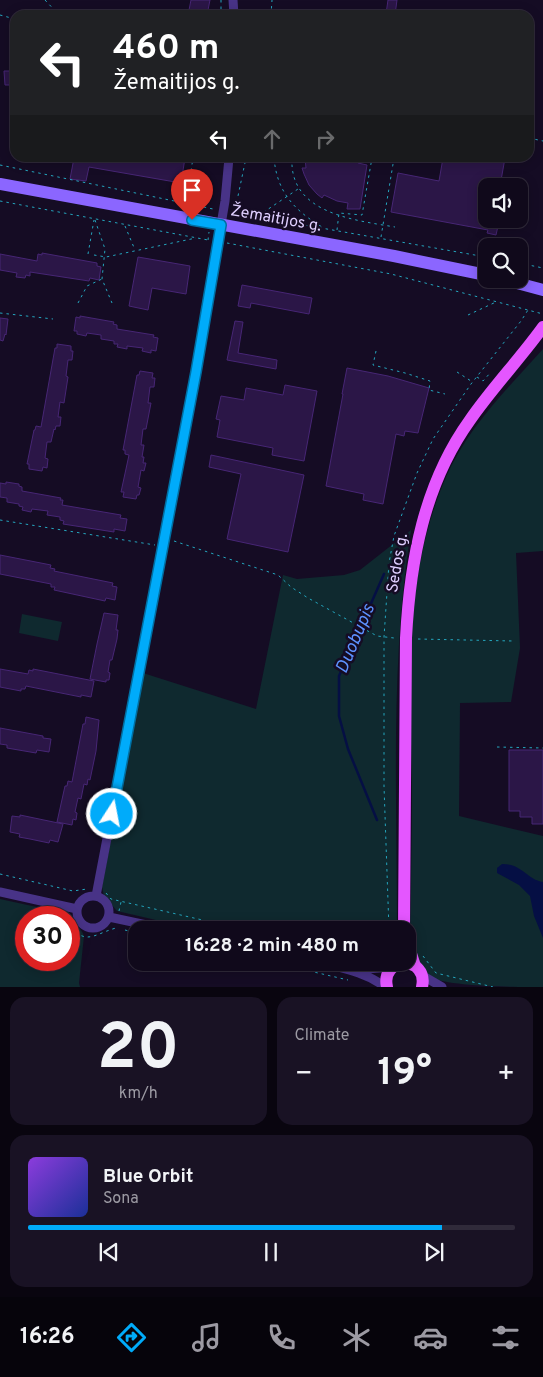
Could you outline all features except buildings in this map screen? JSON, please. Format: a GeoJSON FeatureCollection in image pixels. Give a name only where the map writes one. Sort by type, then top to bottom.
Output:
{"type":"FeatureCollection","features":[{"type":"Feature","properties":{"kind":"main road","name":"Žemaitijos g."},"geometry":{"type":"LineString","coordinates":[[0,184],[478,273]]}},
{"type":"Feature","properties":{"kind":"main road"},"geometry":{"type":"LineString","coordinates":[[528,286],[543,290]]}},
{"type":"Feature","properties":{"kind":"main road","name":"Sedos g."},"geometry":{"type":"LineString","coordinates":[[404,921],[406,638],[407,608],[416,548],[424,514],[442,466],[470,420],[543,327]]}},
{"type":"Feature","properties":{"kind":"main road"},"geometry":{"type":"LineString","coordinates":[[386,987],[387,975],[390,971]]}},
{"type":"Feature","properties":{"kind":"street"},"geometry":{"type":"LineString","coordinates":[[80,922],[90,928],[95,928],[104,924],[108,916],[108,906],[99,892],[162,546],[196,372],[223,211],[228,162]]}},
{"type":"Feature","properties":{"kind":"street"},"geometry":{"type":"LineString","coordinates":[[0,892],[63,906]]}},
{"type":"Feature","properties":{"kind":"street"},"geometry":{"type":"LineString","coordinates":[[79,906],[82,900],[99,892]]}},
{"type":"Feature","properties":{"kind":"street"},"geometry":{"type":"LineString","coordinates":[[108,916],[130,921]]}},
{"type":"Feature","properties":{"kind":"street"},"geometry":{"type":"LineString","coordinates":[[353,971],[386,987]]}},
{"type":"Feature","properties":{"kind":"street"},"geometry":{"type":"LineString","coordinates":[[420,976],[442,987]]}},
{"type":"Feature","properties":{"kind":"path"},"geometry":{"type":"LineString","coordinates":[[45,0],[54,10]]}},
{"type":"Feature","properties":{"kind":"path"},"geometry":{"type":"LineString","coordinates":[[186,204],[192,162]]}},
{"type":"Feature","properties":{"kind":"path"},"geometry":{"type":"LineString","coordinates":[[208,240],[220,225],[235,213],[245,162]]}},
{"type":"Feature","properties":{"kind":"path"},"geometry":{"type":"LineString","coordinates":[[274,162],[280,186],[287,196],[302,215],[323,228]]}},
{"type":"Feature","properties":{"kind":"path"},"geometry":{"type":"LineString","coordinates":[[292,162],[291,171],[299,189],[313,203],[339,217],[394,227]]}},
{"type":"Feature","properties":{"kind":"path"},"geometry":{"type":"LineString","coordinates":[[337,230],[339,214],[362,215],[371,162]]}},
{"type":"Feature","properties":{"kind":"path"},"geometry":{"type":"LineString","coordinates":[[381,238],[393,162]]}},
{"type":"Feature","properties":{"kind":"path"},"geometry":{"type":"LineString","coordinates":[[0,165],[186,204],[478,256]]}},
{"type":"Feature","properties":{"kind":"path"},"geometry":{"type":"LineString","coordinates":[[257,217],[299,189]]}},
{"type":"Feature","properties":{"kind":"path"},"geometry":{"type":"LineString","coordinates":[[0,201],[391,274],[543,314]]}},
{"type":"Feature","properties":{"kind":"path"},"geometry":{"type":"LineString","coordinates":[[213,209],[220,225]]}},
{"type":"Feature","properties":{"kind":"path"},"geometry":{"type":"LineString","coordinates":[[88,254],[95,219]]}},
{"type":"Feature","properties":{"kind":"path"},"geometry":{"type":"LineString","coordinates":[[95,219],[106,249],[102,279],[112,303]]}},
{"type":"Feature","properties":{"kind":"path"},"geometry":{"type":"LineString","coordinates":[[125,225],[136,250]]}},
{"type":"Feature","properties":{"kind":"path"},"geometry":{"type":"LineString","coordinates":[[94,254],[106,256],[197,238]]}},
{"type":"Feature","properties":{"kind":"path"},"geometry":{"type":"LineString","coordinates":[[528,266],[543,268]]}},
{"type":"Feature","properties":{"kind":"path"},"geometry":{"type":"LineString","coordinates":[[78,303],[87,286],[102,279]]}},
{"type":"Feature","properties":{"kind":"path"},"geometry":{"type":"LineString","coordinates":[[468,315],[497,301]]}},
{"type":"Feature","properties":{"kind":"path"},"geometry":{"type":"LineString","coordinates":[[0,314],[53,319]]}},
{"type":"Feature","properties":{"kind":"path"},"geometry":{"type":"LineString","coordinates":[[376,351],[373,366],[430,381],[430,390],[445,394]]}},
{"type":"Feature","properties":{"kind":"path"},"geometry":{"type":"LineString","coordinates":[[457,372],[472,382]]}},
{"type":"Feature","properties":{"kind":"path"},"geometry":{"type":"LineString","coordinates":[[476,376],[483,381],[491,372]]}},
{"type":"Feature","properties":{"kind":"path"},"geometry":{"type":"LineString","coordinates":[[0,520],[162,546]]}},
{"type":"Feature","properties":{"kind":"path"},"geometry":{"type":"LineString","coordinates":[[171,540],[278,575],[296,591],[377,636],[513,641]]}},
{"type":"Feature","properties":{"kind":"path"},"geometry":{"type":"LineString","coordinates":[[498,747],[543,748]]}},
{"type":"Feature","properties":{"kind":"path"},"geometry":{"type":"LineString","coordinates":[[0,874],[73,891],[89,889],[104,892],[111,900],[206,921]]}},
{"type":"Feature","properties":{"kind":"path"},"geometry":{"type":"LineString","coordinates":[[80,935],[94,937],[102,932],[116,928]]}},
{"type":"Feature","properties":{"kind":"path"},"geometry":{"type":"LineString","coordinates":[[123,930],[128,931]]}},
{"type":"Feature","properties":{"kind":"path"},"geometry":{"type":"LineString","coordinates":[[416,952],[424,956],[436,973],[493,987]]}},
{"type":"Feature","properties":{"kind":"path"},"geometry":{"type":"LineString","coordinates":[[311,971],[355,981]]}},
{"type":"Feature","properties":{"kind":"green space"},"geometry":{"type":"Polygon","coordinates":[[[543,349],[543,551],[516,553],[520,648],[511,702],[460,703],[459,816],[543,836],[543,987],[484,986],[452,983],[430,977],[416,958],[416,921],[410,921],[412,801],[410,662],[417,580],[428,528],[446,477],[465,442],[502,394],[543,349]]]}},
{"type":"Feature","properties":{"kind":"green space"},"geometry":{"type":"Polygon","coordinates":[[[411,530],[404,580],[397,680],[397,921],[160,921],[117,911],[104,896],[102,887],[143,673],[256,709],[283,575],[297,579],[344,575],[360,570],[411,530]]]}},
{"type":"Feature","properties":{"kind":"green space"},"geometry":{"type":"Polygon","coordinates":[[[22,614],[62,622],[58,641],[19,633],[22,614]]]}},
{"type":"Feature","properties":{"kind":"green space"},"geometry":{"type":"Polygon","coordinates":[[[0,899],[32,906],[15,906],[15,971],[80,971],[80,929],[84,936],[80,987],[0,987],[0,899]]]}},
{"type":"Feature","properties":{"kind":"shaded area"},"geometry":{"type":"Polygon","coordinates":[[[502,864],[515,866],[532,878],[543,882],[543,938],[534,916],[530,896],[519,885],[497,873],[497,868],[502,864]]]}},
{"type":"Feature","properties":{"kind":"waterway","name":"Duobupis"},"geometry":{"type":"LineString","coordinates":[[377,820],[348,749],[339,716],[339,676],[384,574]]}},
{"type":"Feature","properties":{"kind":"route"},"geometry":{"type":"LineString","coordinates":[[112,814],[196,372],[221,225],[192,220]]}}]}
